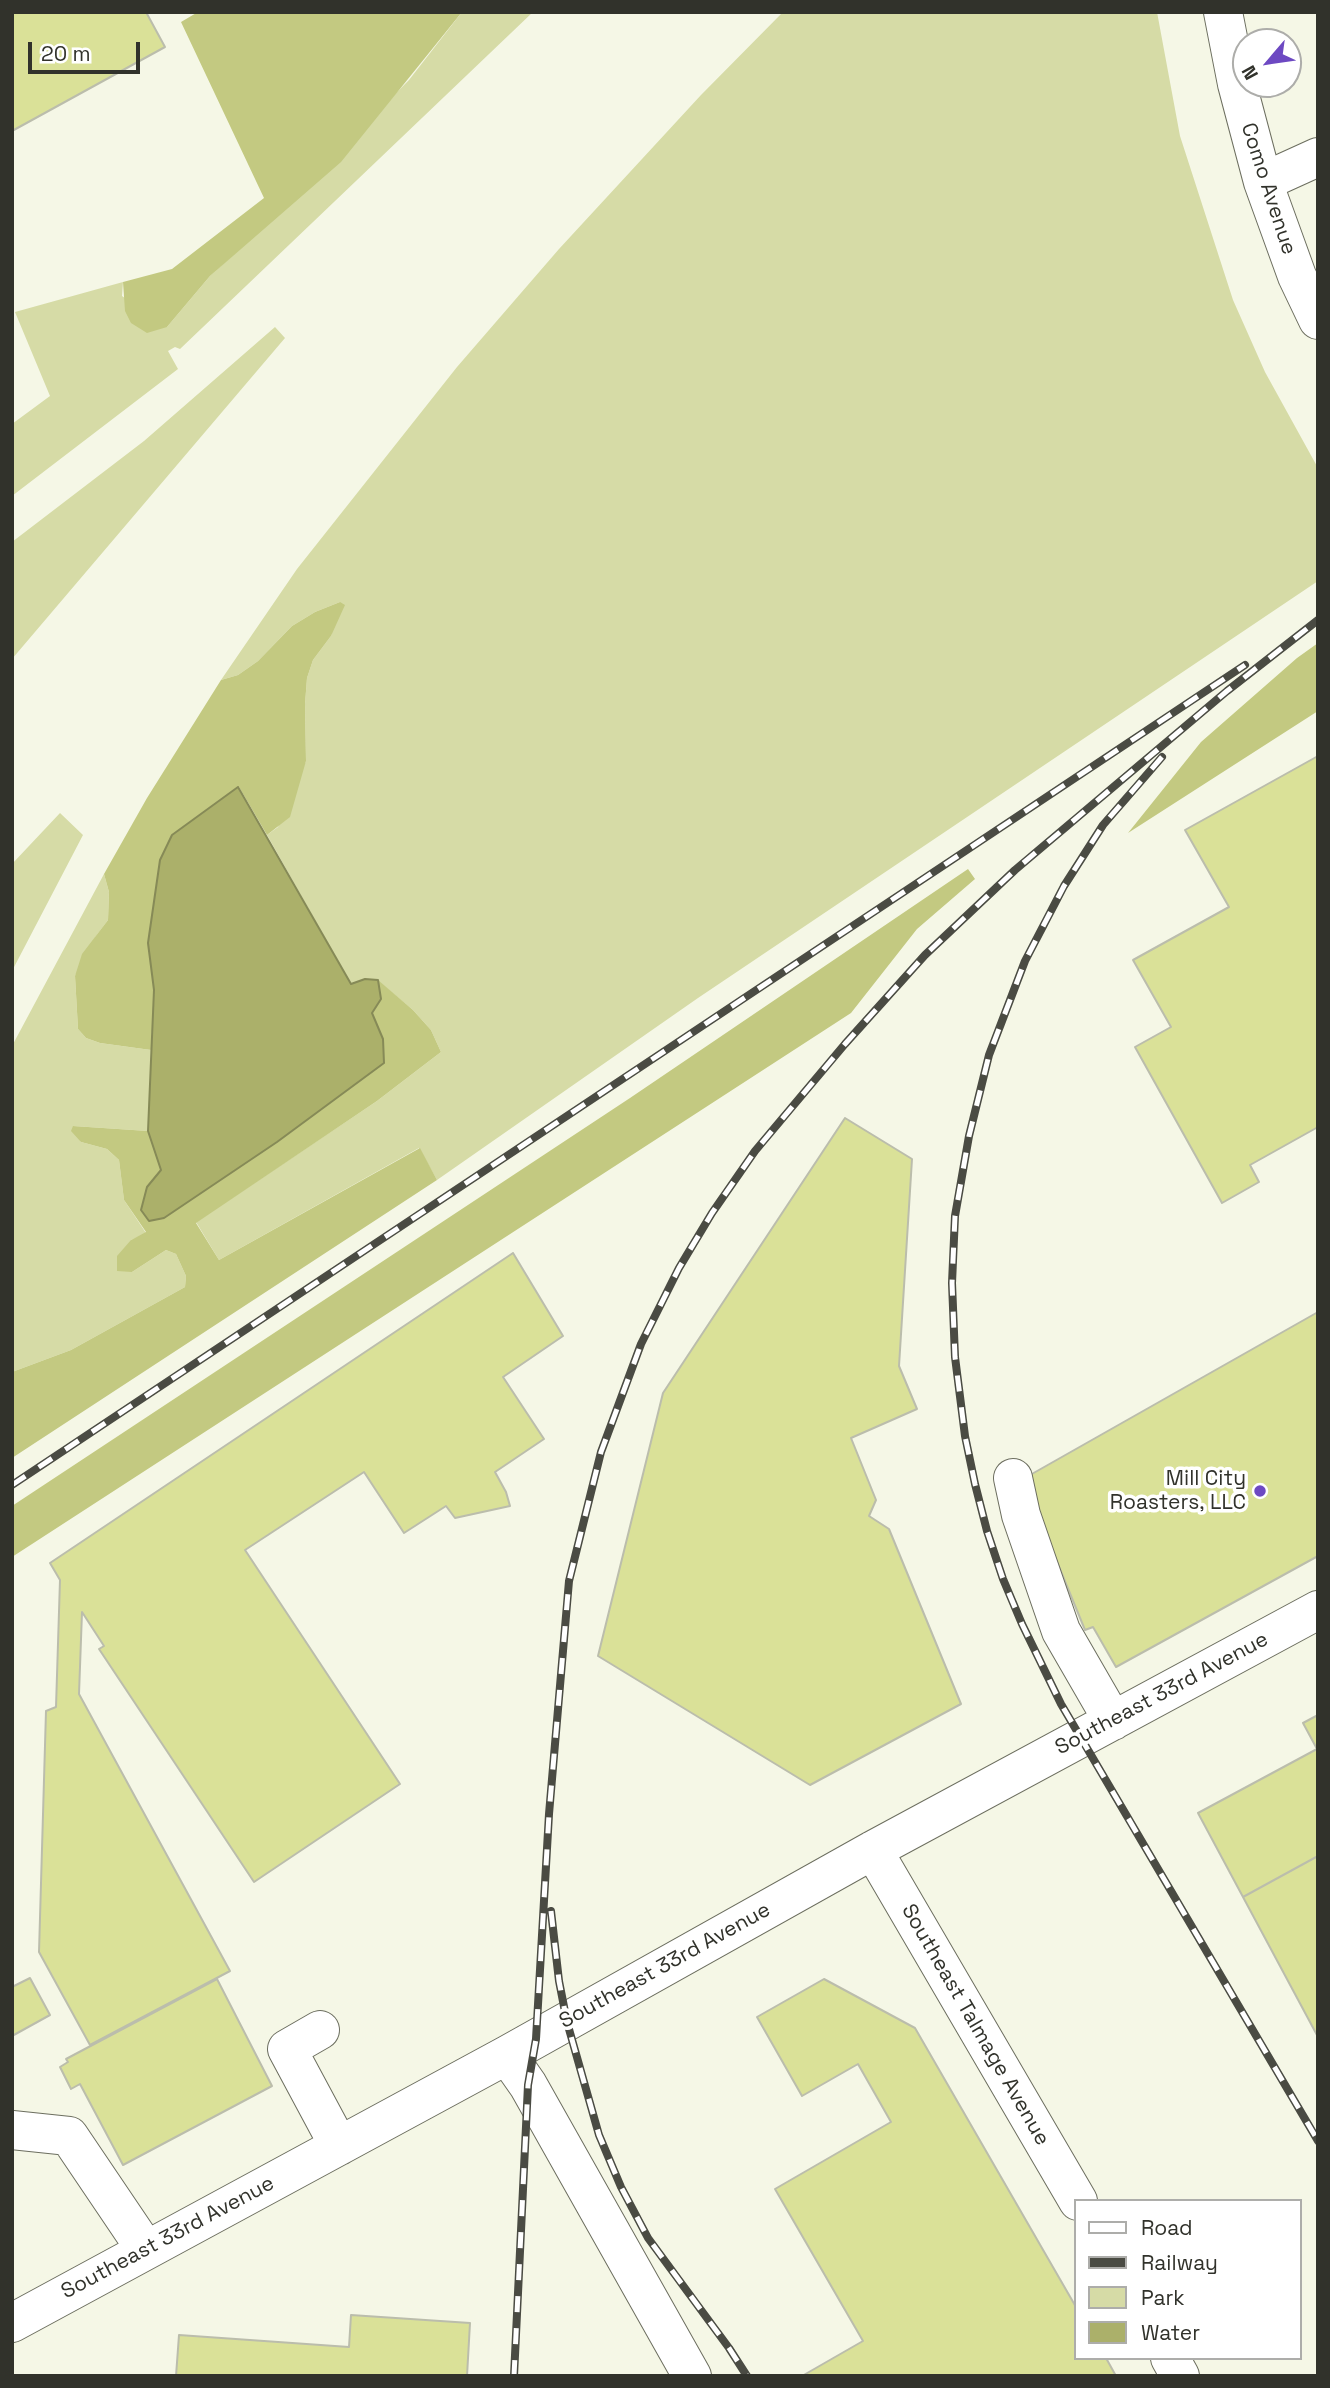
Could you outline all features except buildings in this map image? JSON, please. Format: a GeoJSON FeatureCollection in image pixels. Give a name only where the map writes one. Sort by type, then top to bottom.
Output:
{"type":"FeatureCollection","features":[{"type":"Feature","properties":{"kind":"street","name":"Como Avenue"},"geometry":{"type":"LineString","coordinates":[[1223,12],[1237,84],[1262,182],[1297,276],[1318,320]]}},
{"type":"Feature","properties":{"kind":"street"},"geometry":{"type":"LineString","coordinates":[[1262,182],[1318,157]]}},
{"type":"Feature","properties":{"kind":"street"},"geometry":{"type":"LineString","coordinates":[[1013,1478],[1021,1515],[1061,1631],[1113,1721]]}},
{"type":"Feature","properties":{"kind":"street","name":"Southeast 33rd Avenue"},"geometry":{"type":"LineString","coordinates":[[12,2323],[507,2055],[873,1850],[1318,1610]]}},
{"type":"Feature","properties":{"kind":"street","name":"Southeast Talmage Avenue"},"geometry":{"type":"LineString","coordinates":[[873,1850],[1077,2199]]}},
{"type":"Feature","properties":{"kind":"street"},"geometry":{"type":"LineString","coordinates":[[320,2030],[287,2049],[339,2146]]}},
{"type":"Feature","properties":{"kind":"street"},"geometry":{"type":"LineString","coordinates":[[507,2055],[528,2085],[692,2376]]}},
{"type":"Feature","properties":{"kind":"street"},"geometry":{"type":"LineString","coordinates":[[12,2130],[69,2136],[146,2250]]}},
{"type":"Feature","properties":{"kind":"street"},"geometry":{"type":"LineString","coordinates":[[1171,2360],[1180,2376]]}},
{"type":"Feature","properties":{"kind":"green space"},"geometry":{"type":"Polygon","coordinates":[[[462,12],[533,12],[180,349],[175,347],[168,351],[178,369],[12,496],[12,424],[50,396],[15,312],[123,282],[122,296],[167,327],[210,276],[257,233],[409,80],[462,12]]]}},
{"type":"Feature","properties":{"kind":"green space"},"geometry":{"type":"Polygon","coordinates":[[[783,12],[1157,12],[1180,136],[1233,300],[1265,372],[1318,468],[1318,581],[698,998],[437,1180],[419,1148],[219,1260],[196,1222],[377,1101],[441,1052],[431,1030],[413,1010],[378,981],[365,979],[351,984],[267,835],[278,827],[306,761],[307,678],[313,660],[331,636],[340,602],[315,612],[292,626],[258,661],[238,675],[221,680],[297,569],[457,367],[559,249],[701,95],[783,12]]]}},
{"type":"Feature","properties":{"kind":"green space"},"geometry":{"type":"Polygon","coordinates":[[[275,327],[285,338],[12,659],[12,542],[144,441],[275,327]]]}},
{"type":"Feature","properties":{"kind":"green space"},"geometry":{"type":"Polygon","coordinates":[[[60,813],[83,835],[12,971],[12,864],[60,813]]]}},
{"type":"Feature","properties":{"kind":"green space"},"geometry":{"type":"Polygon","coordinates":[[[104,874],[109,892],[108,920],[96,936],[75,976],[78,1029],[86,1038],[100,1043],[151,1050],[148,1131],[73,1126],[81,1142],[107,1149],[119,1160],[124,1200],[146,1233],[131,1240],[132,1272],[166,1250],[176,1254],[186,1276],[185,1287],[71,1350],[12,1372],[12,1046],[104,874]]]}},
{"type":"Feature","properties":{"kind":"shaded area"},"geometry":{"type":"Polygon","coordinates":[[[198,12],[462,12],[341,162],[210,276],[167,327],[147,333],[131,323],[125,311],[123,282],[172,269],[264,198],[181,22],[198,12]]]}},
{"type":"Feature","properties":{"kind":"shaded area"},"geometry":{"type":"Polygon","coordinates":[[[340,602],[345,605],[331,636],[313,660],[307,678],[306,761],[290,817],[267,835],[239,787],[172,835],[160,860],[148,943],[154,990],[151,1050],[100,1043],[86,1038],[78,1029],[75,976],[82,954],[108,920],[109,892],[104,874],[147,798],[221,680],[238,675],[258,661],[292,626],[315,612],[340,602]]]}},
{"type":"Feature","properties":{"kind":"shaded area"},"geometry":{"type":"Polygon","coordinates":[[[1318,643],[1318,711],[1128,833],[1201,742],[1297,658],[1318,643]]]}},
{"type":"Feature","properties":{"kind":"shaded area"},"geometry":{"type":"Polygon","coordinates":[[[968,869],[975,879],[917,929],[851,1013],[12,1557],[12,1506],[630,1098],[968,869]]]}},
{"type":"Feature","properties":{"kind":"shaded area"},"geometry":{"type":"Polygon","coordinates":[[[378,980],[413,1010],[431,1030],[441,1052],[377,1101],[196,1223],[219,1260],[420,1148],[437,1180],[12,1458],[12,1372],[71,1350],[185,1287],[186,1276],[176,1254],[166,1250],[132,1272],[117,1271],[117,1256],[131,1240],[146,1232],[124,1200],[119,1160],[107,1149],[81,1142],[71,1131],[73,1126],[148,1131],[161,1170],[147,1187],[383,1039],[372,1013],[381,999],[378,980]]]}},
{"type":"Feature","properties":{"kind":"water"},"geometry":{"type":"Polygon","coordinates":[[[238,787],[351,984],[365,979],[378,980],[381,999],[372,1013],[383,1039],[384,1063],[277,1142],[164,1218],[149,1221],[141,1210],[147,1187],[161,1170],[148,1131],[154,990],[148,943],[160,860],[172,835],[238,787]]]}},
{"type":"Feature","properties":{"kind":"railway"},"geometry":{"type":"LineString","coordinates":[[514,2376],[528,2085],[536,2039],[549,1814],[569,1581],[601,1452],[641,1344],[679,1268],[712,1213],[755,1151],[845,1044],[925,955],[1015,870],[1227,691],[1318,620]]}},
{"type":"Feature","properties":{"kind":"railway"},"geometry":{"type":"LineString","coordinates":[[12,1485],[1245,665]]}},
{"type":"Feature","properties":{"kind":"railway"},"geometry":{"type":"LineString","coordinates":[[1162,757],[1103,825],[1064,886],[1025,961],[989,1055],[969,1136],[955,1216],[952,1283],[955,1357],[965,1436],[975,1484],[1003,1579],[1022,1624],[1061,1704],[1318,2141]]}},
{"type":"Feature","properties":{"kind":"railway"},"geometry":{"type":"LineString","coordinates":[[551,1911],[567,2022],[599,2135],[621,2187],[648,2238],[747,2376]]}},
{"type":"Feature","properties":{"kind":"place","name":"Mill City Roasters, LLC"},"geometry":{"type":"Point","coordinates":[1260,1491]}}]}
